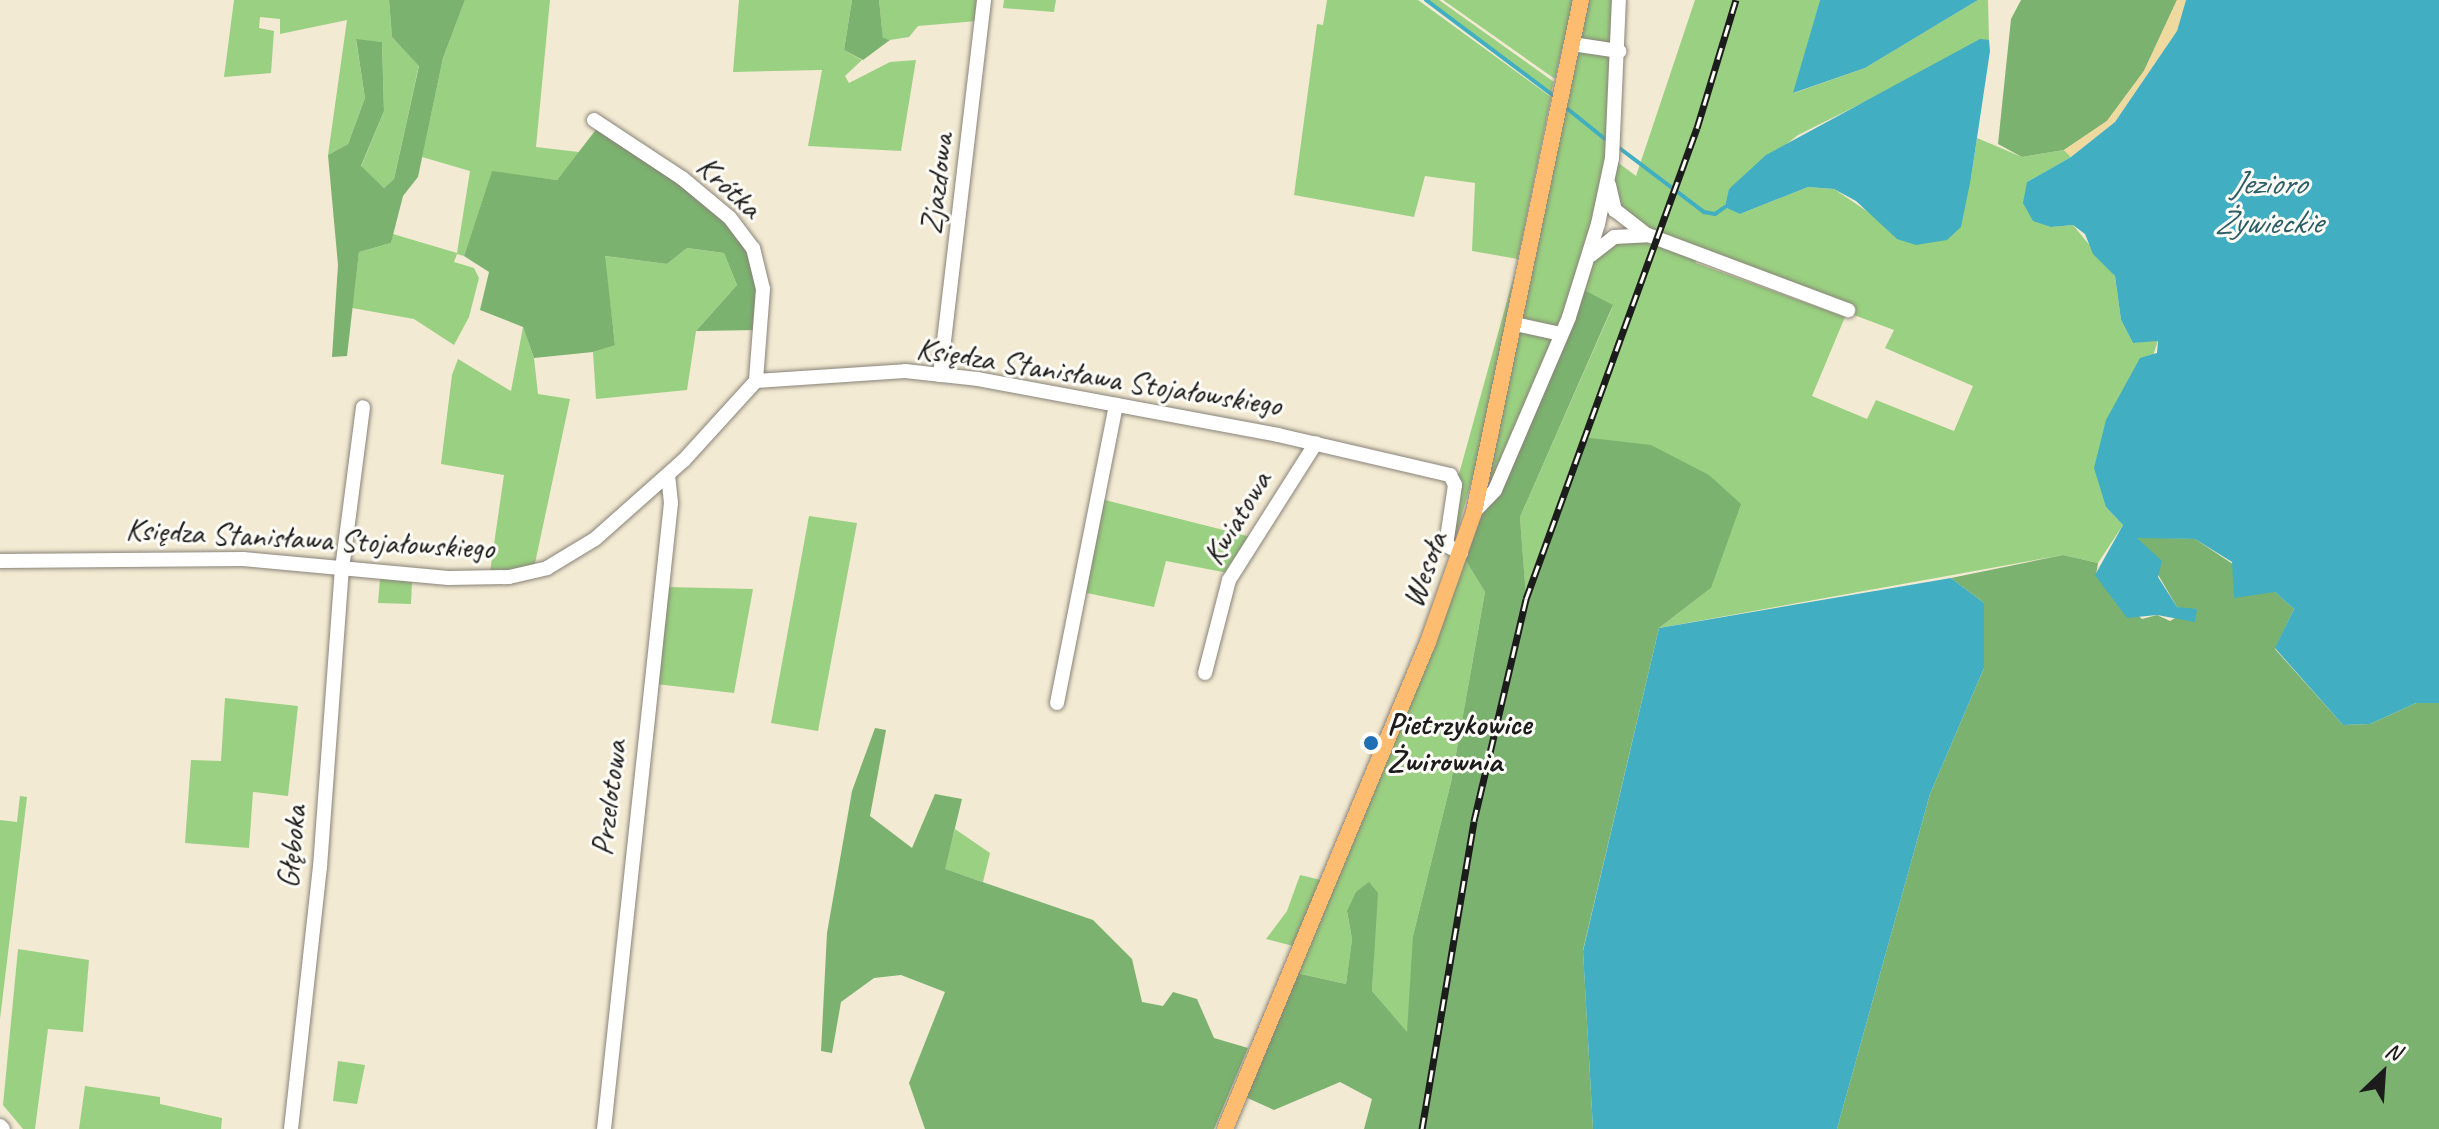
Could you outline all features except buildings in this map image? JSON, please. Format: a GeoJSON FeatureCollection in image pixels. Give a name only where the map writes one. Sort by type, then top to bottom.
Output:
{"type":"FeatureCollection","features":[{"type":"Feature","properties":{"kind":"main road","name":"Wesoła"},"geometry":{"type":"LineString","coordinates":[[1225,1129],[1461,553],[1474,512],[1581,0]]}},
{"type":"Feature","properties":{"kind":"street","name":"Zjazdowa"},"geometry":{"type":"LineString","coordinates":[[940,375],[984,0]]}},
{"type":"Feature","properties":{"kind":"street"},"geometry":{"type":"LineString","coordinates":[[1474,512],[1495,490],[1561,334],[1586,262],[1612,158],[1619,0]]}},
{"type":"Feature","properties":{"kind":"street"},"geometry":{"type":"LineString","coordinates":[[1572,44],[1619,51]]}},
{"type":"Feature","properties":{"kind":"street","name":"Krótka"},"geometry":{"type":"LineString","coordinates":[[594,120],[682,178],[730,218],[753,248],[763,289],[756,381]]}},
{"type":"Feature","properties":{"kind":"street"},"geometry":{"type":"LineString","coordinates":[[1609,173],[1615,210],[1648,235],[1848,310]]}},
{"type":"Feature","properties":{"kind":"street"},"geometry":{"type":"LineString","coordinates":[[1586,262],[1599,245],[1614,237],[1648,235]]}},
{"type":"Feature","properties":{"kind":"street"},"geometry":{"type":"LineString","coordinates":[[1515,324],[1561,334]]}},
{"type":"Feature","properties":{"kind":"street","name":"Księdza Stanisława Stojałowskiego"},"geometry":{"type":"LineString","coordinates":[[0,561],[243,559],[463,578],[509,577],[547,568],[595,539],[668,475],[756,381],[890,372],[940,375],[1116,405],[1316,443],[1450,475],[1455,485],[1446,545],[1461,553]]}},
{"type":"Feature","properties":{"kind":"street"},"geometry":{"type":"LineString","coordinates":[[1057,703],[1116,405]]}},
{"type":"Feature","properties":{"kind":"street","name":"Głęboka"},"geometry":{"type":"LineString","coordinates":[[291,1129],[320,867],[342,569],[363,407]]}},
{"type":"Feature","properties":{"kind":"street","name":"Kwiatowa"},"geometry":{"type":"LineString","coordinates":[[1205,673],[1229,580],[1316,443]]}},
{"type":"Feature","properties":{"kind":"street","name":"Przelotowa"},"geometry":{"type":"LineString","coordinates":[[604,1129],[623,916],[671,503],[668,475]]}},
{"type":"Feature","properties":{"kind":"green space"},"geometry":{"type":"Polygon","coordinates":[[[234,0],[389,0],[392,37],[419,65],[394,179],[384,188],[361,167],[384,111],[382,42],[356,40],[365,98],[348,144],[328,155],[347,20],[280,34],[280,19],[260,17],[259,28],[274,31],[271,73],[224,77],[234,0]]]}},
{"type":"Feature","properties":{"kind":"green space"},"geometry":{"type":"Polygon","coordinates":[[[389,0],[465,0],[443,58],[418,177],[403,196],[391,243],[359,252],[347,356],[332,357],[338,265],[328,155],[348,144],[365,98],[356,39],[382,42],[384,111],[361,166],[384,188],[394,179],[419,66],[392,37],[389,0]]]}},
{"type":"Feature","properties":{"kind":"green space"},"geometry":{"type":"Polygon","coordinates":[[[465,0],[550,0],[536,147],[579,152],[557,180],[492,172],[464,256],[457,254],[454,262],[474,268],[479,278],[469,317],[454,345],[414,319],[352,308],[359,252],[391,243],[393,234],[457,253],[470,171],[422,157],[443,58],[465,0]]]}},
{"type":"Feature","properties":{"kind":"green space"},"geometry":{"type":"Polygon","coordinates":[[[739,0],[852,0],[844,50],[862,60],[845,76],[849,83],[890,62],[916,60],[901,151],[808,146],[822,70],[733,72],[739,0]]]}},
{"type":"Feature","properties":{"kind":"green space"},"geometry":{"type":"Polygon","coordinates":[[[852,0],[879,0],[883,38],[890,40],[863,60],[844,50],[852,0]]]}},
{"type":"Feature","properties":{"kind":"green space"},"geometry":{"type":"Polygon","coordinates":[[[879,0],[979,0],[977,21],[918,26],[909,37],[883,39],[879,0]]]}},
{"type":"Feature","properties":{"kind":"green space"},"geometry":{"type":"Polygon","coordinates":[[[1004,0],[1056,0],[1054,12],[1003,8],[1004,0]]]}},
{"type":"Feature","properties":{"kind":"green space"},"geometry":{"type":"Polygon","coordinates":[[[1327,0],[1418,0],[1551,97],[1518,259],[1472,251],[1475,183],[1425,176],[1414,217],[1294,195],[1317,24],[1323,25],[1327,0]]]}},
{"type":"Feature","properties":{"kind":"green space"},"geometry":{"type":"Polygon","coordinates":[[[1427,0],[1439,0],[1554,82],[1551,93],[1427,0]]]}},
{"type":"Feature","properties":{"kind":"green space"},"geometry":{"type":"Polygon","coordinates":[[[1443,0],[1574,0],[1555,79],[1443,0]]]}},
{"type":"Feature","properties":{"kind":"green space"},"geometry":{"type":"Polygon","coordinates":[[[1581,0],[1619,0],[1612,158],[1636,176],[1695,0],[1820,0],[1794,93],[1865,68],[1978,0],[1988,0],[1989,40],[1798,135],[1729,189],[1740,214],[1808,187],[1834,189],[1877,218],[1971,178],[1977,138],[2022,157],[2064,150],[2071,157],[2027,182],[2051,227],[2073,225],[2115,276],[2121,320],[2133,343],[2158,340],[2106,507],[2123,525],[2098,563],[2063,555],[1659,628],[1711,588],[1526,599],[1520,517],[1613,306],[1495,490],[1474,512],[1581,0]],[[1610,194],[1587,259],[1632,233],[1610,194]],[[1694,255],[1696,263],[1845,317],[1812,396],[1867,419],[1876,400],[1954,431],[1973,386],[1885,348],[1894,330],[1694,255]]]}},
{"type":"Feature","properties":{"kind":"green space"},"geometry":{"type":"Polygon","coordinates":[[[2021,0],[2177,0],[2144,71],[2107,121],[2064,150],[2022,157],[1998,144],[2011,19],[2021,0]]]}},
{"type":"Feature","properties":{"kind":"green space"},"geometry":{"type":"Polygon","coordinates":[[[598,127],[728,220],[749,248],[760,289],[758,330],[696,331],[737,285],[724,253],[687,248],[667,264],[605,256],[615,345],[593,352],[534,358],[523,327],[480,310],[489,272],[464,256],[492,171],[557,180],[598,127]]]}},
{"type":"Feature","properties":{"kind":"green space"},"geometry":{"type":"Polygon","coordinates":[[[687,248],[724,253],[737,285],[696,331],[687,390],[596,399],[593,352],[615,344],[604,256],[667,264],[687,248]]]}},
{"type":"Feature","properties":{"kind":"green space"},"geometry":{"type":"Polygon","coordinates":[[[1515,272],[1481,448],[1454,542],[1450,528],[1454,473],[1459,474],[1515,272]]]}},
{"type":"Feature","properties":{"kind":"green space"},"geometry":{"type":"Polygon","coordinates":[[[1578,287],[1613,305],[1520,517],[1526,597],[1582,437],[1651,445],[1709,475],[1741,504],[1711,588],[1659,628],[1583,950],[1593,1129],[1364,1129],[1372,1099],[1340,1082],[1274,1110],[1243,1096],[1292,972],[1346,984],[1352,939],[1347,911],[1356,892],[1369,882],[1378,893],[1372,991],[1407,1032],[1413,936],[1451,782],[1485,592],[1461,553],[1578,287]]]}},
{"type":"Feature","properties":{"kind":"green space"},"geometry":{"type":"Polygon","coordinates":[[[523,327],[534,358],[538,394],[570,399],[534,568],[490,572],[504,475],[441,464],[452,375],[458,359],[511,391],[523,327]]]}},
{"type":"Feature","properties":{"kind":"green space"},"geometry":{"type":"Polygon","coordinates":[[[1101,499],[1251,537],[1228,573],[1166,561],[1154,607],[1082,592],[1101,499]]]}},
{"type":"Feature","properties":{"kind":"green space"},"geometry":{"type":"Polygon","coordinates":[[[809,516],[857,523],[818,731],[771,723],[809,516]]]}},
{"type":"Feature","properties":{"kind":"green space"},"geometry":{"type":"Polygon","coordinates":[[[2136,537],[2195,539],[2275,592],[2294,609],[2275,649],[2343,725],[2370,724],[2416,703],[2439,703],[2439,1129],[1837,1129],[1930,794],[1984,668],[1984,603],[1951,578],[2063,555],[2098,563],[2096,575],[2142,619],[2157,615],[2170,621],[2189,610],[2177,607],[2136,537]]]}},
{"type":"Feature","properties":{"kind":"green space"},"geometry":{"type":"Polygon","coordinates":[[[1461,553],[1485,592],[1451,782],[1413,936],[1413,1004],[1407,1033],[1372,991],[1374,950],[1347,911],[1352,939],[1346,984],[1292,972],[1461,553]]]}},
{"type":"Feature","properties":{"kind":"green space"},"geometry":{"type":"Polygon","coordinates":[[[380,579],[412,582],[411,604],[378,603],[380,579]]]}},
{"type":"Feature","properties":{"kind":"green space"},"geometry":{"type":"Polygon","coordinates":[[[667,587],[753,589],[734,693],[656,684],[667,587]]]}},
{"type":"Feature","properties":{"kind":"green space"},"geometry":{"type":"Polygon","coordinates":[[[225,698],[298,706],[288,796],[253,792],[249,848],[185,843],[191,760],[221,761],[225,698]]]}},
{"type":"Feature","properties":{"kind":"green space"},"geometry":{"type":"Polygon","coordinates":[[[875,728],[886,730],[870,816],[912,848],[935,794],[962,799],[945,869],[1093,920],[1132,959],[1142,1002],[1163,1006],[1173,992],[1197,999],[1214,1038],[1248,1048],[1214,1129],[925,1129],[909,1083],[945,992],[901,975],[874,978],[841,1002],[832,1053],[821,1051],[827,933],[852,791],[875,728]]]}},
{"type":"Feature","properties":{"kind":"green space"},"geometry":{"type":"Polygon","coordinates":[[[20,796],[27,797],[0,1019],[0,820],[17,822],[20,796]]]}},
{"type":"Feature","properties":{"kind":"green space"},"geometry":{"type":"Polygon","coordinates":[[[955,829],[990,853],[983,882],[944,869],[955,829]]]}},
{"type":"Feature","properties":{"kind":"green space"},"geometry":{"type":"Polygon","coordinates":[[[1300,875],[1321,880],[1293,946],[1266,939],[1287,911],[1300,875]]]}},
{"type":"Feature","properties":{"kind":"green space"},"geometry":{"type":"Polygon","coordinates":[[[18,949],[89,960],[83,1032],[48,1029],[35,1129],[23,1129],[3,1105],[18,949]]]}},
{"type":"Feature","properties":{"kind":"green space"},"geometry":{"type":"Polygon","coordinates":[[[338,1061],[365,1065],[357,1104],[333,1101],[338,1061]]]}},
{"type":"Feature","properties":{"kind":"green space"},"geometry":{"type":"Polygon","coordinates":[[[85,1086],[160,1097],[160,1104],[222,1118],[221,1129],[79,1129],[85,1086]]]}},
{"type":"Feature","properties":{"kind":"sand"},"geometry":{"type":"Polygon","coordinates":[[[2177,0],[2186,0],[2177,31],[2115,122],[2071,157],[2064,150],[2107,121],[2144,71],[2177,0]]]}},
{"type":"Feature","properties":{"kind":"water"},"geometry":{"type":"Polygon","coordinates":[[[1820,0],[1978,0],[1865,68],[1793,93],[1820,0]]]}},
{"type":"Feature","properties":{"kind":"water","name":"Jezioro Żywieckie"},"geometry":{"type":"Polygon","coordinates":[[[2186,0],[2439,0],[2439,703],[2416,703],[2370,724],[2343,725],[2275,648],[2294,609],[2275,592],[2234,598],[2232,562],[2195,539],[2137,538],[2162,561],[2158,577],[2177,607],[2197,609],[2195,622],[2157,615],[2127,618],[2095,575],[2123,525],[2106,507],[2094,468],[2106,420],[2140,358],[2157,353],[2158,341],[2133,343],[2121,320],[2115,276],[2093,254],[2085,234],[2073,225],[2051,227],[2033,221],[2023,203],[2027,182],[2071,157],[2115,122],[2177,31],[2186,0]]]}},
{"type":"Feature","properties":{"kind":"water"},"geometry":{"type":"Polygon","coordinates":[[[1980,39],[1989,40],[1990,51],[1971,178],[1961,227],[1947,240],[1916,245],[1897,239],[1856,201],[1834,189],[1808,187],[1740,214],[1725,207],[1729,189],[1766,155],[1980,39]]]}},
{"type":"Feature","properties":{"kind":"water"},"geometry":{"type":"Polygon","coordinates":[[[1951,578],[1984,603],[1984,668],[1930,794],[1837,1129],[1593,1129],[1583,951],[1659,628],[1951,578]]]}},
{"type":"Feature","properties":{"kind":"waterway"},"geometry":{"type":"LineString","coordinates":[[1426,0],[1555,97]]}},
{"type":"Feature","properties":{"kind":"waterway"},"geometry":{"type":"LineString","coordinates":[[1564,106],[1610,143]]}},
{"type":"Feature","properties":{"kind":"waterway"},"geometry":{"type":"LineString","coordinates":[[1618,147],[1704,212],[1715,214],[1725,207]]}},
{"type":"Feature","properties":{"kind":"railway"},"geometry":{"type":"LineString","coordinates":[[1422,1129],[1474,821],[1526,599],[1697,128],[1736,0]]}},
{"type":"Feature","properties":{"kind":"place","name":"Pietrzykowice Żwirownia"},"geometry":{"type":"Point","coordinates":[1371,743]}}]}
